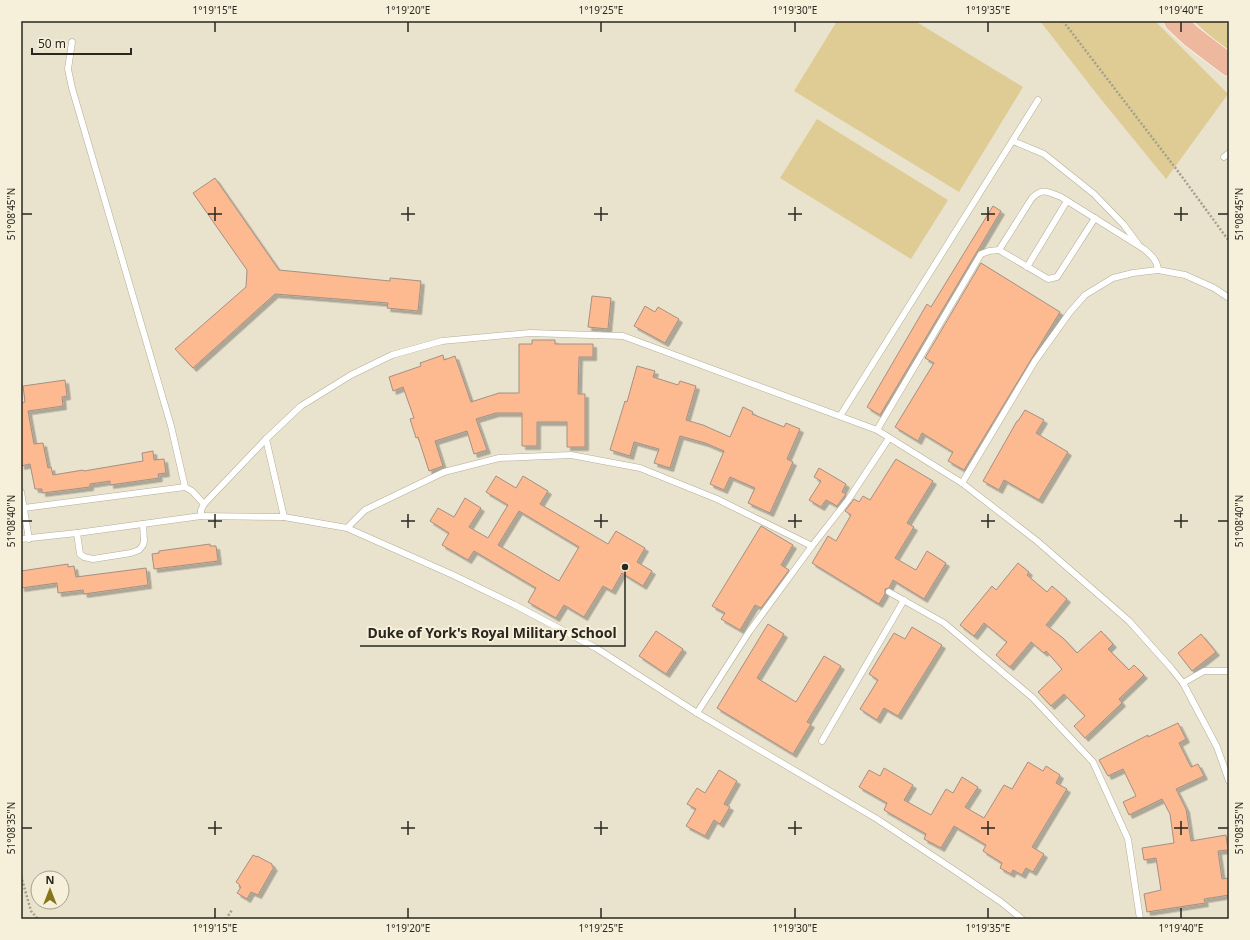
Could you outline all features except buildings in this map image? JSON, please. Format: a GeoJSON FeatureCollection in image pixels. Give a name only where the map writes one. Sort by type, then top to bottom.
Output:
{"type":"FeatureCollection","features":[{"type":"Feature","properties":{"kind":"highway"},"geometry":{"type":"LineString","coordinates":[[1175,21],[1191,36],[1229,65]]}},
{"type":"Feature","properties":{"kind":"highway"},"geometry":{"type":"LineString","coordinates":[[1191,36],[1229,81]]}},
{"type":"Feature","properties":{"kind":"lane"},"geometry":{"type":"LineString","coordinates":[[72,42],[68,69],[72,88],[171,426],[185,486],[204,504]]}},
{"type":"Feature","properties":{"kind":"lane"},"geometry":{"type":"LineString","coordinates":[[840,416],[1038,100]]}},
{"type":"Feature","properties":{"kind":"lane"},"geometry":{"type":"LineString","coordinates":[[1013,140],[1044,154],[1094,194],[1124,225],[1140,247]]}},
{"type":"Feature","properties":{"kind":"lane"},"geometry":{"type":"LineString","coordinates":[[999,250],[1032,198],[1038,192],[1046,191],[1067,201],[1140,247],[1154,258],[1157,263],[1158,270]]}},
{"type":"Feature","properties":{"kind":"lane"},"geometry":{"type":"LineString","coordinates":[[1027,266],[1067,201]]}},
{"type":"Feature","properties":{"kind":"lane"},"geometry":{"type":"LineString","coordinates":[[877,430],[981,254],[999,250],[1048,279],[1057,277],[1094,218]]}},
{"type":"Feature","properties":{"kind":"lane"},"geometry":{"type":"LineString","coordinates":[[962,483],[1035,361],[1070,312],[1085,295],[1113,278],[1134,272],[1158,270],[1185,275],[1214,288],[1229,298]]}},
{"type":"Feature","properties":{"kind":"lane"},"geometry":{"type":"LineString","coordinates":[[201,516],[201,510],[204,504],[266,439],[301,406],[351,375],[392,355],[442,341],[530,333],[623,336],[877,430],[962,483],[1037,541],[1129,621],[1183,683],[1217,747],[1229,781]]}},
{"type":"Feature","properties":{"kind":"lane"},"geometry":{"type":"LineString","coordinates":[[697,713],[749,632],[848,500],[889,438]]}},
{"type":"Feature","properties":{"kind":"lane"},"geometry":{"type":"LineString","coordinates":[[266,439],[284,517]]}},
{"type":"Feature","properties":{"kind":"lane"},"geometry":{"type":"LineString","coordinates":[[347,528],[366,510],[444,472],[499,458],[571,455],[640,468],[718,499],[812,546]]}},
{"type":"Feature","properties":{"kind":"lane"},"geometry":{"type":"LineString","coordinates":[[24,508],[185,486]]}},
{"type":"Feature","properties":{"kind":"lane"},"geometry":{"type":"LineString","coordinates":[[21,492],[29,539]]}},
{"type":"Feature","properties":{"kind":"lane"},"geometry":{"type":"LineString","coordinates":[[21,540],[201,516],[284,517],[347,528],[453,575],[513,604],[596,648],[697,713],[877,819],[1001,902],[1022,919]]}},
{"type":"Feature","properties":{"kind":"lane"},"geometry":{"type":"LineString","coordinates":[[77,533],[80,554],[84,557],[93,559],[131,553],[139,550],[144,541],[142,524]]}},
{"type":"Feature","properties":{"kind":"lane"},"geometry":{"type":"LineString","coordinates":[[889,592],[944,623],[1034,698],[1093,762],[1128,839],[1140,919]]}},
{"type":"Feature","properties":{"kind":"lane"},"geometry":{"type":"LineString","coordinates":[[822,741],[904,600]]}},
{"type":"Feature","properties":{"kind":"lane"},"geometry":{"type":"LineString","coordinates":[[1183,683],[1204,671],[1229,671]]}},
{"type":"Feature","properties":{"kind":"path"},"geometry":{"type":"LineString","coordinates":[[1063,21],[1177,170],[1229,241]]}},
{"type":"Feature","properties":{"kind":"path"},"geometry":{"type":"LineString","coordinates":[[21,876],[31,911],[38,919]]}},
{"type":"Feature","properties":{"kind":"path"},"geometry":{"type":"LineString","coordinates":[[226,919],[232,910]]}},
{"type":"Feature","properties":{"kind":"shaded area"},"geometry":{"type":"Polygon","coordinates":[[[837,21],[915,21],[1023,87],[959,192],[794,91],[837,21]]]}},
{"type":"Feature","properties":{"kind":"shaded area"},"geometry":{"type":"Polygon","coordinates":[[[1040,21],[1155,21],[1228,94],[1166,179],[1100,98],[1040,21]]]}},
{"type":"Feature","properties":{"kind":"shaded area"},"geometry":{"type":"Polygon","coordinates":[[[1194,21],[1224,21],[1229,27],[1229,54],[1194,21]]]}},
{"type":"Feature","properties":{"kind":"shaded area"},"geometry":{"type":"Polygon","coordinates":[[[817,119],[948,200],[911,259],[780,178],[817,119]]]}},
{"type":"Feature","properties":{"kind":"place","name":"Duke of York's Royal Military School"},"geometry":{"type":"Point","coordinates":[625,567]}}]}
